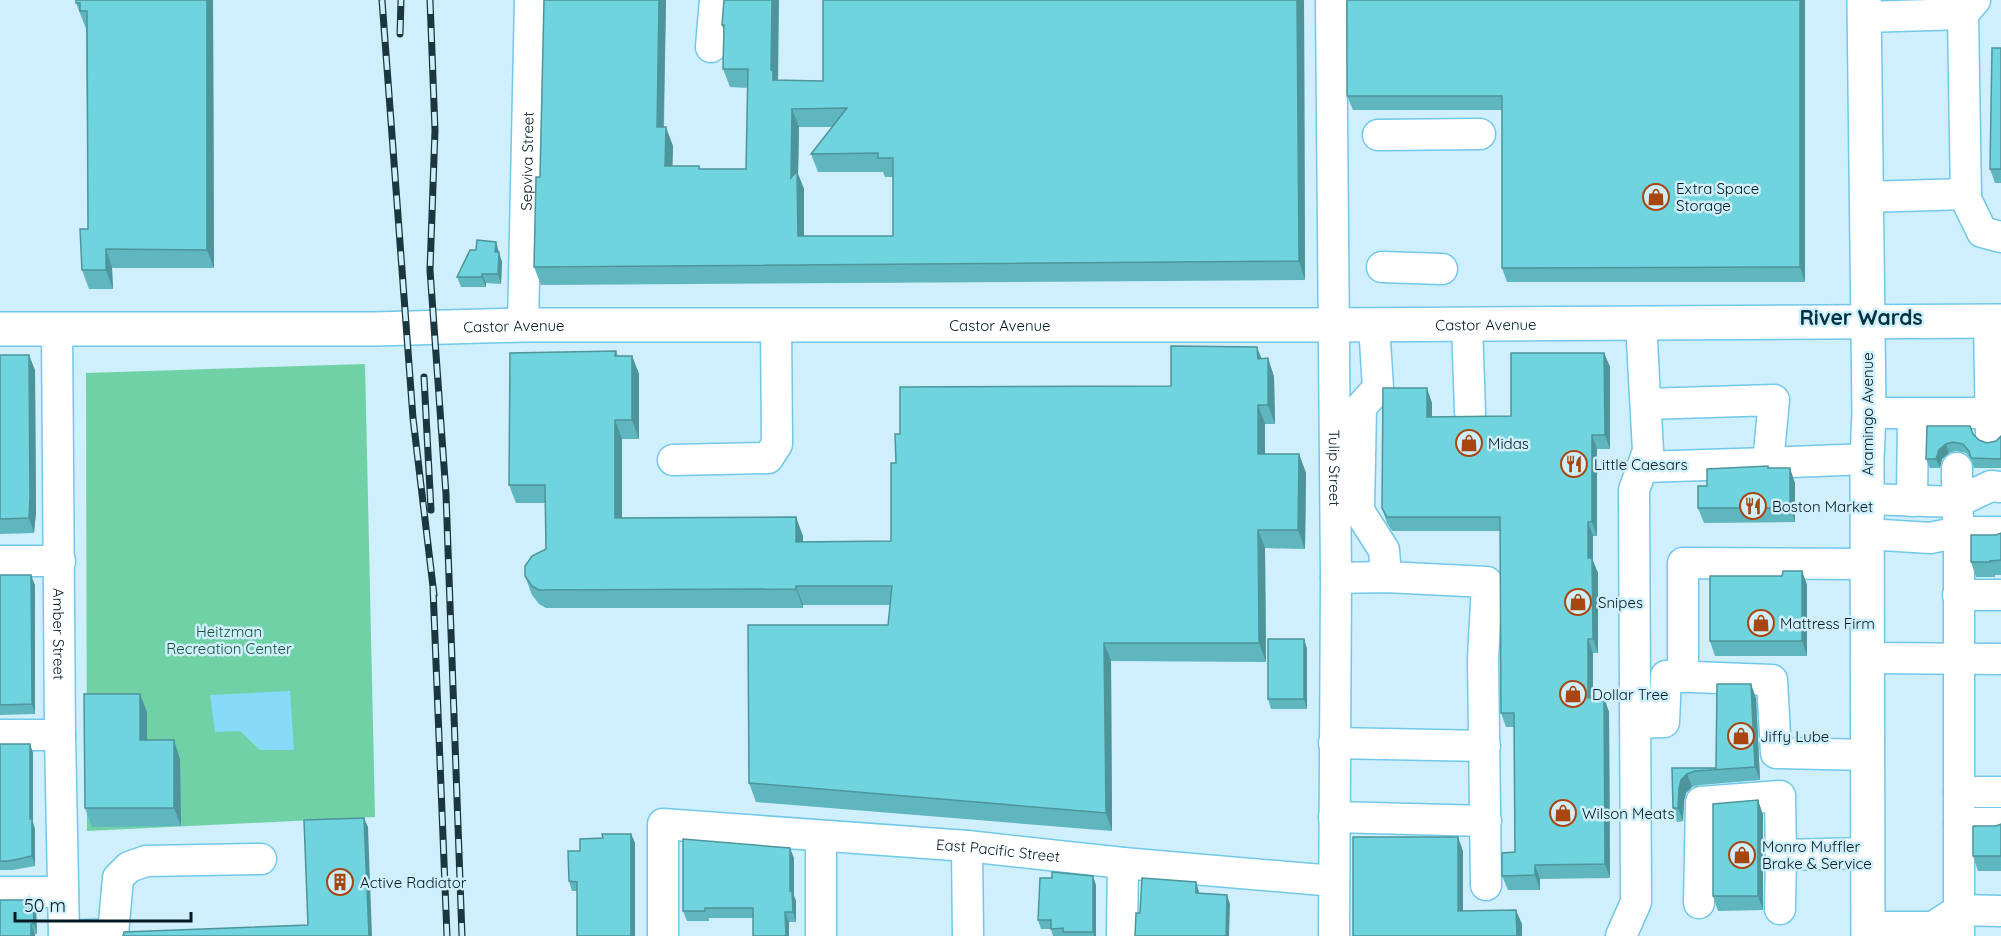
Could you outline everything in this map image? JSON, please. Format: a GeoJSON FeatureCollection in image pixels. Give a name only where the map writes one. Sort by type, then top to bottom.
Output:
{"type":"FeatureCollection","features":[{"type":"Feature","properties":{"kind":"main road","name":"Aramingo Avenue"},"geometry":{"type":"LineString","coordinates":[[1864,8],[1869,413],[1867,459],[1868,932]]}},
{"type":"Feature","properties":{"kind":"main road","name":"Castor Avenue"},"geometry":{"type":"LineString","coordinates":[[0,330],[375,329],[523,325],[1374,325],[1995,321]]}},
{"type":"Feature","properties":{"kind":"street","name":"Sepviva Street"},"geometry":{"type":"LineString","coordinates":[[523,325],[530,0]]}},
{"type":"Feature","properties":{"kind":"street"},"geometry":{"type":"LineString","coordinates":[[711,47],[715,0]]}},
{"type":"Feature","properties":{"kind":"street","name":"Tulip Street"},"geometry":{"type":"LineString","coordinates":[[1331,0],[1335,325],[1335,936]]}},
{"type":"Feature","properties":{"kind":"street"},"geometry":{"type":"LineString","coordinates":[[1864,8],[1969,7],[1966,199],[1982,232],[2001,237]]}},
{"type":"Feature","properties":{"kind":"street"},"geometry":{"type":"LineString","coordinates":[[1378,135],[1480,134]]}},
{"type":"Feature","properties":{"kind":"street"},"geometry":{"type":"LineString","coordinates":[[1866,197],[1966,194]]}},
{"type":"Feature","properties":{"kind":"street"},"geometry":{"type":"LineString","coordinates":[[1382,267],[1442,269]]}},
{"type":"Feature","properties":{"kind":"street"},"geometry":{"type":"LineString","coordinates":[[1869,413],[1937,422],[1994,420],[1995,321]]}},
{"type":"Feature","properties":{"kind":"street"},"geometry":{"type":"LineString","coordinates":[[1621,936],[1636,902],[1634,490],[1648,451],[1641,323]]}},
{"type":"Feature","properties":{"kind":"street"},"geometry":{"type":"LineString","coordinates":[[1467,324],[1470,412]]}},
{"type":"Feature","properties":{"kind":"street"},"geometry":{"type":"LineString","coordinates":[[673,460],[768,458],[777,444],[776,325]]}},
{"type":"Feature","properties":{"kind":"street"},"geometry":{"type":"LineString","coordinates":[[1374,325],[1378,388],[1361,407],[1359,511],[1385,563]]}},
{"type":"Feature","properties":{"kind":"street","name":"Amber Street"},"geometry":{"type":"LineString","coordinates":[[57,331],[64,936]]}},
{"type":"Feature","properties":{"kind":"street"},"geometry":{"type":"LineString","coordinates":[[1646,404],[1774,400],[1768,463]]}},
{"type":"Feature","properties":{"kind":"street"},"geometry":{"type":"LineString","coordinates":[[1937,422],[1932,501],[1959,532],[1984,593],[1958,658],[1959,912]]}},
{"type":"Feature","properties":{"kind":"street"},"geometry":{"type":"LineString","coordinates":[[1643,468],[1867,459]]}},
{"type":"Feature","properties":{"kind":"street"},"geometry":{"type":"LineString","coordinates":[[1932,501],[1944,468]]}},
{"type":"Feature","properties":{"kind":"street"},"geometry":{"type":"LineString","coordinates":[[1867,499],[1932,501],[1994,480]]}},
{"type":"Feature","properties":{"kind":"street"},"geometry":{"type":"LineString","coordinates":[[1683,677],[1683,563],[1867,549],[1959,532],[2001,532]]}},
{"type":"Feature","properties":{"kind":"street"},"geometry":{"type":"LineString","coordinates":[[0,561],[60,561]]}},
{"type":"Feature","properties":{"kind":"street"},"geometry":{"type":"LineString","coordinates":[[1336,578],[1385,563],[1487,582],[1483,660],[1486,885]]}},
{"type":"Feature","properties":{"kind":"street"},"geometry":{"type":"LineString","coordinates":[[1868,658],[2001,658]]}},
{"type":"Feature","properties":{"kind":"street"},"geometry":{"type":"LineString","coordinates":[[1635,723],[1664,722],[1666,676],[1772,680],[1776,753],[1868,755]]}},
{"type":"Feature","properties":{"kind":"street"},"geometry":{"type":"LineString","coordinates":[[0,735],[60,735]]}},
{"type":"Feature","properties":{"kind":"street"},"geometry":{"type":"LineString","coordinates":[[1334,743],[1485,746]]}},
{"type":"Feature","properties":{"kind":"street"},"geometry":{"type":"LineString","coordinates":[[1959,792],[2001,792]]}},
{"type":"Feature","properties":{"kind":"street"},"geometry":{"type":"LineString","coordinates":[[1699,903],[1701,802],[1780,796],[1780,909]]}},
{"type":"Feature","properties":{"kind":"street"},"geometry":{"type":"LineString","coordinates":[[1334,817],[1486,821]]}},
{"type":"Feature","properties":{"kind":"street"},"geometry":{"type":"LineString","coordinates":[[1959,823],[2001,823]]}},
{"type":"Feature","properties":{"kind":"street","name":"East Pacific Street"},"geometry":{"type":"LineString","coordinates":[[663,936],[663,824],[967,846],[1123,863],[1334,881]]}},
{"type":"Feature","properties":{"kind":"street"},"geometry":{"type":"LineString","coordinates":[[821,836],[821,936]]}},
{"type":"Feature","properties":{"kind":"street"},"geometry":{"type":"LineString","coordinates":[[967,846],[968,936]]}},
{"type":"Feature","properties":{"kind":"street"},"geometry":{"type":"LineString","coordinates":[[1781,855],[1868,854]]}},
{"type":"Feature","properties":{"kind":"street"},"geometry":{"type":"LineString","coordinates":[[64,936],[113,935],[118,878],[129,867],[146,861],[261,859]]}},
{"type":"Feature","properties":{"kind":"street"},"geometry":{"type":"LineString","coordinates":[[1122,936],[1123,863]]}},
{"type":"Feature","properties":{"kind":"street"},"geometry":{"type":"LineString","coordinates":[[0,892],[63,892]]}},
{"type":"Feature","properties":{"kind":"street"},"geometry":{"type":"LineString","coordinates":[[1868,932],[1934,927],[2001,892]]}},
{"type":"Feature","properties":{"kind":"street"},"geometry":{"type":"LineString","coordinates":[[1959,912],[2001,911]]}},
{"type":"Feature","properties":{"kind":"green space","name":"Heitzman Recreation Center"},"geometry":{"type":"Polygon","coordinates":[[[365,364],[375,817],[87,831],[86,373],[365,364]]]}},
{"type":"Feature","properties":{"kind":"water"},"geometry":{"type":"Polygon","coordinates":[[[290,691],[294,750],[260,750],[240,731],[215,732],[210,695],[290,691]]]}},
{"type":"Feature","properties":{"kind":"building"},"geometry":{"type":"Polygon","coordinates":[[[76,0],[207,0],[207,250],[106,249],[106,270],[82,270],[80,229],[88,229],[87,11],[80,11],[80,3],[76,3],[76,0]]]}},
{"type":"Feature","properties":{"kind":"building"},"geometry":{"type":"Polygon","coordinates":[[[544,0],[659,0],[657,127],[666,127],[665,166],[746,169],[748,69],[723,69],[724,0],[772,0],[771,70],[773,70],[773,80],[823,81],[823,0],[1297,0],[1299,261],[534,267],[536,177],[540,177],[544,0]],[[847,108],[792,109],[791,178],[797,171],[798,236],[893,236],[893,158],[878,158],[878,153],[811,154],[847,108]]]}},
{"type":"Feature","properties":{"kind":"building","name":"Extra Space Storage"},"geometry":{"type":"Polygon","coordinates":[[[1347,0],[1800,0],[1800,267],[1502,268],[1502,96],[1347,96],[1347,0]]]}},
{"type":"Feature","properties":{"kind":"building"},"geometry":{"type":"Polygon","coordinates":[[[1992,48],[2001,48],[2001,169],[1990,169],[1992,48]]]}},
{"type":"Feature","properties":{"kind":"building"},"geometry":{"type":"Polygon","coordinates":[[[477,240],[496,242],[495,252],[499,252],[498,274],[482,274],[482,277],[457,277],[470,250],[476,250],[477,240]]]}},
{"type":"Feature","properties":{"kind":"building"},"geometry":{"type":"Polygon","coordinates":[[[1171,346],[1257,347],[1258,359],[1268,358],[1268,405],[1258,405],[1258,454],[1299,454],[1298,530],[1258,530],[1259,643],[1104,643],[1106,813],[749,783],[748,625],[888,625],[892,586],[796,586],[796,589],[539,590],[532,586],[525,576],[525,566],[532,556],[546,549],[545,485],[509,485],[510,353],[616,351],[615,356],[632,356],[632,420],[615,420],[615,518],[796,517],[796,542],[891,541],[891,463],[896,463],[895,434],[900,434],[900,387],[1171,386],[1171,346]]]}},
{"type":"Feature","properties":{"kind":"building"},"geometry":{"type":"Polygon","coordinates":[[[1511,353],[1604,353],[1605,435],[1592,435],[1592,522],[1588,522],[1588,558],[1592,558],[1593,639],[1588,639],[1588,698],[1604,698],[1605,864],[1535,865],[1535,875],[1502,876],[1502,853],[1515,852],[1514,713],[1501,713],[1500,517],[1387,517],[1382,508],[1383,388],[1427,388],[1427,417],[1511,416],[1511,353]]]}},
{"type":"Feature","properties":{"kind":"building"},"geometry":{"type":"Polygon","coordinates":[[[0,355],[29,355],[29,518],[0,519],[0,355]]]}},
{"type":"Feature","properties":{"kind":"building"},"geometry":{"type":"Polygon","coordinates":[[[1927,426],[1970,426],[1973,434],[1979,440],[1987,443],[1996,441],[2001,436],[2001,459],[1971,458],[1963,444],[1953,442],[1939,450],[1936,459],[1926,459],[1927,426]]]}},
{"type":"Feature","properties":{"kind":"building"},"geometry":{"type":"Polygon","coordinates":[[[1768,466],[1768,468],[1790,468],[1790,508],[1698,508],[1698,486],[1707,486],[1707,469],[1768,466]]]}},
{"type":"Feature","properties":{"kind":"building"},"geometry":{"type":"Polygon","coordinates":[[[2001,533],[2001,560],[1971,562],[1971,535],[2001,533]]]}},
{"type":"Feature","properties":{"kind":"building","name":"Mattress Firm"},"geometry":{"type":"Polygon","coordinates":[[[1783,571],[1802,571],[1802,641],[1710,641],[1710,576],[1782,576],[1783,571]]]}},
{"type":"Feature","properties":{"kind":"building"},"geometry":{"type":"Polygon","coordinates":[[[0,575],[31,575],[32,704],[0,705],[0,575]]]}},
{"type":"Feature","properties":{"kind":"building"},"geometry":{"type":"Polygon","coordinates":[[[1268,639],[1304,639],[1304,699],[1268,699],[1268,639]]]}},
{"type":"Feature","properties":{"kind":"building","name":"Jiffy Lube"},"geometry":{"type":"Polygon","coordinates":[[[1717,684],[1751,684],[1755,767],[1695,771],[1687,774],[1681,780],[1678,808],[1673,808],[1672,768],[1716,768],[1717,684]]]}},
{"type":"Feature","properties":{"kind":"building"},"geometry":{"type":"Polygon","coordinates":[[[84,694],[140,694],[140,740],[174,740],[174,808],[85,808],[84,694]]]}},
{"type":"Feature","properties":{"kind":"building"},"geometry":{"type":"Polygon","coordinates":[[[0,744],[30,744],[32,856],[9,861],[0,861],[0,744]]]}},
{"type":"Feature","properties":{"kind":"building","name":"Monro Muffler Brake & Service"},"geometry":{"type":"Polygon","coordinates":[[[1758,800],[1758,896],[1713,896],[1713,804],[1758,800]]]}},
{"type":"Feature","properties":{"kind":"building","name":"Active Radiator"},"geometry":{"type":"Polygon","coordinates":[[[364,818],[369,936],[123,936],[124,932],[308,925],[304,820],[364,818]]]}},
{"type":"Feature","properties":{"kind":"building"},"geometry":{"type":"Polygon","coordinates":[[[2001,824],[2001,856],[1973,856],[1973,826],[2001,824]]]}},
{"type":"Feature","properties":{"kind":"building"},"geometry":{"type":"Polygon","coordinates":[[[602,834],[631,834],[631,936],[577,936],[577,882],[569,881],[568,851],[580,851],[580,839],[603,838],[602,834]]]}},
{"type":"Feature","properties":{"kind":"building"},"geometry":{"type":"Polygon","coordinates":[[[1353,837],[1458,837],[1458,911],[1516,910],[1517,936],[1353,936],[1353,837]]]}},
{"type":"Feature","properties":{"kind":"building"},"geometry":{"type":"Polygon","coordinates":[[[683,839],[790,848],[790,891],[792,891],[793,912],[785,912],[786,936],[753,936],[753,908],[705,908],[705,911],[683,911],[683,839]]]}},
{"type":"Feature","properties":{"kind":"building"},"geometry":{"type":"Polygon","coordinates":[[[1052,872],[1093,876],[1093,932],[1063,932],[1063,928],[1051,929],[1051,920],[1038,920],[1040,878],[1052,878],[1052,872]]]}},
{"type":"Feature","properties":{"kind":"building"},"geometry":{"type":"Polygon","coordinates":[[[1142,878],[1196,882],[1196,893],[1227,895],[1226,936],[1135,936],[1136,913],[1140,913],[1142,878]]]}},
{"type":"Feature","properties":{"kind":"building"},"geometry":{"type":"Polygon","coordinates":[[[0,900],[33,900],[34,924],[31,924],[31,936],[0,936],[0,900]]]}},
{"type":"Feature","properties":{"kind":"railway"},"geometry":{"type":"LineString","coordinates":[[382,0],[413,418],[434,595]]}},
{"type":"Feature","properties":{"kind":"railway"},"geometry":{"type":"LineString","coordinates":[[400,34],[401,0]]}},
{"type":"Feature","properties":{"kind":"railway"},"geometry":{"type":"LineString","coordinates":[[430,0],[435,130],[430,270],[446,494],[462,936]]}},
{"type":"Feature","properties":{"kind":"railway"},"geometry":{"type":"LineString","coordinates":[[424,377],[431,510]]}},
{"type":"Feature","properties":{"kind":"railway"},"geometry":{"type":"LineString","coordinates":[[433,588],[447,936]]}},
{"type":"Feature","properties":{"kind":"place","name":"Extra Space Storage"},"geometry":{"type":"Point","coordinates":[1656,197]}},
{"type":"Feature","properties":{"kind":"place","name":"Midas"},"geometry":{"type":"Point","coordinates":[1469,443]}},
{"type":"Feature","properties":{"kind":"place","name":"Little Caesars"},"geometry":{"type":"Point","coordinates":[1574,464]}},
{"type":"Feature","properties":{"kind":"place","name":"Boston Market"},"geometry":{"type":"Point","coordinates":[1753,506]}},
{"type":"Feature","properties":{"kind":"place","name":"Snipes"},"geometry":{"type":"Point","coordinates":[1578,602]}},
{"type":"Feature","properties":{"kind":"place","name":"Mattress Firm"},"geometry":{"type":"Point","coordinates":[1761,623]}},
{"type":"Feature","properties":{"kind":"place","name":"Dollar Tree"},"geometry":{"type":"Point","coordinates":[1573,694]}},
{"type":"Feature","properties":{"kind":"place","name":"Jiffy Lube"},"geometry":{"type":"Point","coordinates":[1741,736]}},
{"type":"Feature","properties":{"kind":"place","name":"Wilson Meats"},"geometry":{"type":"Point","coordinates":[1563,813]}},
{"type":"Feature","properties":{"kind":"place","name":"Monro Muffler Brake & Service"},"geometry":{"type":"Point","coordinates":[1742,855]}},
{"type":"Feature","properties":{"kind":"place","name":"Active Radiator"},"geometry":{"type":"Point","coordinates":[340,882]}},
{"type":"Feature","properties":{"kind":"district","name":"River Wards"},"geometry":{"type":"Point","coordinates":[1861,317]}}]}
